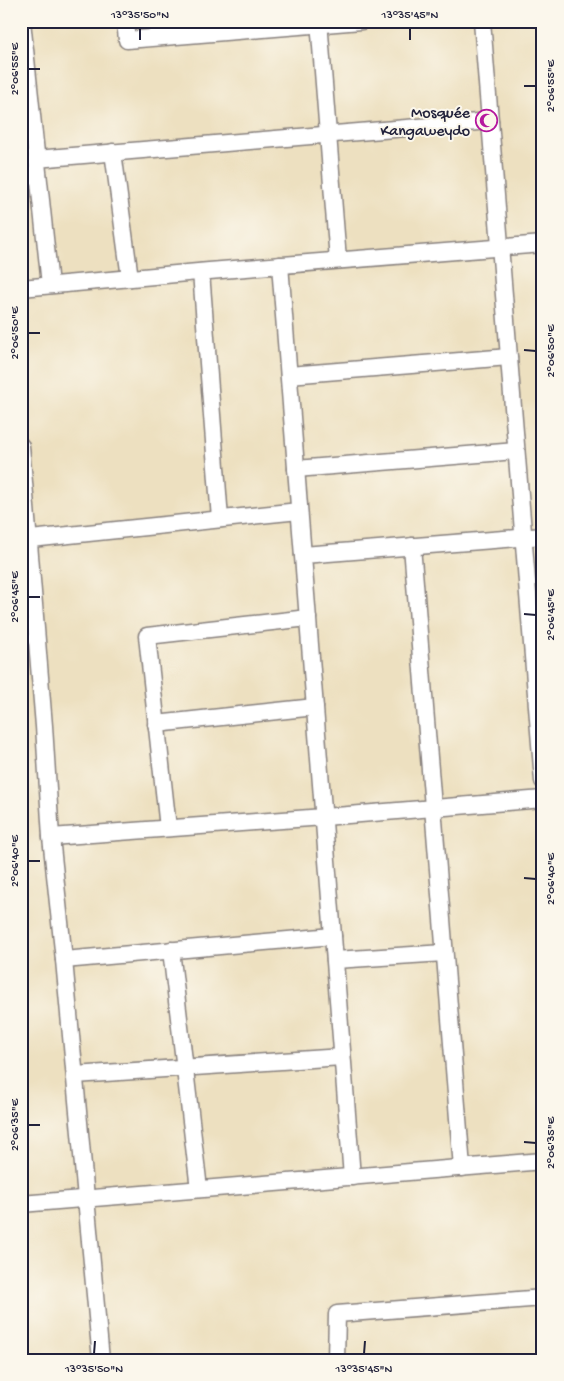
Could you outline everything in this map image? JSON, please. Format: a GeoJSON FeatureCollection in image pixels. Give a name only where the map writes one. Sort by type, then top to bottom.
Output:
{"type":"FeatureCollection","features":[{"type":"Feature","properties":{"kind":"street"},"geometry":{"type":"LineString","coordinates":[[22,21],[25,86],[37,167],[50,286]]}},
{"type":"Feature","properties":{"kind":"street"},"geometry":{"type":"LineString","coordinates":[[125,21],[127,40],[195,28],[361,21]]}},
{"type":"Feature","properties":{"kind":"street"},"geometry":{"type":"LineString","coordinates":[[482,21],[543,781]]}},
{"type":"Feature","properties":{"kind":"street"},"geometry":{"type":"LineString","coordinates":[[319,23],[338,260]]}},
{"type":"Feature","properties":{"kind":"street"},"geometry":{"type":"LineString","coordinates":[[21,176],[37,167],[113,152],[490,121]]}},
{"type":"Feature","properties":{"kind":"street"},"geometry":{"type":"LineString","coordinates":[[113,152],[130,278]]}},
{"type":"Feature","properties":{"kind":"street"},"geometry":{"type":"LineString","coordinates":[[21,288],[543,244]]}},
{"type":"Feature","properties":{"kind":"street"},"geometry":{"type":"LineString","coordinates":[[280,265],[352,1177]]}},
{"type":"Feature","properties":{"kind":"street"},"geometry":{"type":"LineString","coordinates":[[201,272],[220,519]]}},
{"type":"Feature","properties":{"kind":"street"},"geometry":{"type":"LineString","coordinates":[[289,375],[509,357]]}},
{"type":"Feature","properties":{"kind":"street"},"geometry":{"type":"LineString","coordinates":[[21,446],[25,540],[44,726],[51,837],[101,1360]]}},
{"type":"Feature","properties":{"kind":"street"},"geometry":{"type":"LineString","coordinates":[[296,469],[516,451]]}},
{"type":"Feature","properties":{"kind":"street"},"geometry":{"type":"LineString","coordinates":[[25,540],[299,511]]}},
{"type":"Feature","properties":{"kind":"street"},"geometry":{"type":"LineString","coordinates":[[303,555],[543,536]]}},
{"type":"Feature","properties":{"kind":"street"},"geometry":{"type":"LineString","coordinates":[[412,546],[462,1168]]}},
{"type":"Feature","properties":{"kind":"street"},"geometry":{"type":"LineString","coordinates":[[168,828],[147,636],[308,618]]}},
{"type":"Feature","properties":{"kind":"street"},"geometry":{"type":"LineString","coordinates":[[156,724],[316,707]]}},
{"type":"Feature","properties":{"kind":"street"},"geometry":{"type":"LineString","coordinates":[[51,837],[543,799]]}},
{"type":"Feature","properties":{"kind":"street"},"geometry":{"type":"LineString","coordinates":[[64,960],[333,936]]}},
{"type":"Feature","properties":{"kind":"street"},"geometry":{"type":"LineString","coordinates":[[171,950],[198,1189]]}},
{"type":"Feature","properties":{"kind":"street"},"geometry":{"type":"LineString","coordinates":[[335,960],[444,953]]}},
{"type":"Feature","properties":{"kind":"street"},"geometry":{"type":"LineString","coordinates":[[75,1075],[342,1057]]}},
{"type":"Feature","properties":{"kind":"street"},"geometry":{"type":"LineString","coordinates":[[21,1204],[543,1161]]}},
{"type":"Feature","properties":{"kind":"street"},"geometry":{"type":"LineString","coordinates":[[336,1360],[337,1314],[543,1298]]}},
{"type":"Feature","properties":{"kind":"place","name":"Mosquée Kangaweydo"},"geometry":{"type":"Point","coordinates":[486,120]}}]}
